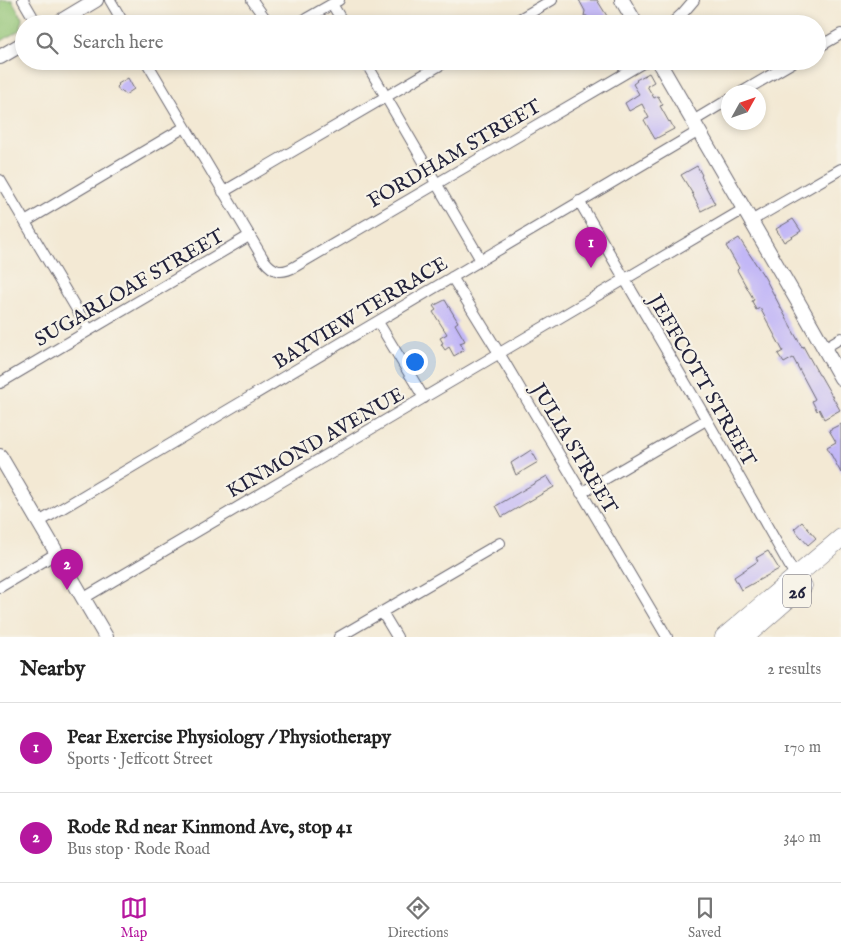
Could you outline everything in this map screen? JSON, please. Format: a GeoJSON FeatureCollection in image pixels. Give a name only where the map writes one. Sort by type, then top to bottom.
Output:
{"type":"FeatureCollection","features":[{"type":"Feature","properties":{"kind":"highway","name":"26"},"geometry":{"type":"LineString","coordinates":[[724,637],[841,538]]}},
{"type":"Feature","properties":{"kind":"highway","name":"26"},"geometry":{"type":"LineString","coordinates":[[745,637],[841,553]]}},
{"type":"Feature","properties":{"kind":"main road"},"geometry":{"type":"LineString","coordinates":[[71,15],[96,0]]}},
{"type":"Feature","properties":{"kind":"main road"},"geometry":{"type":"LineString","coordinates":[[622,0],[631,15]]}},
{"type":"Feature","properties":{"kind":"main road"},"geometry":{"type":"LineString","coordinates":[[0,57],[15,48]]}},
{"type":"Feature","properties":{"kind":"main road"},"geometry":{"type":"LineString","coordinates":[[663,70],[841,378]]}},
{"type":"Feature","properties":{"kind":"main road"},"geometry":{"type":"LineString","coordinates":[[0,456],[106,637]]}},
{"type":"Feature","properties":{"kind":"street"},"geometry":{"type":"LineString","coordinates":[[23,0],[32,15]]}},
{"type":"Feature","properties":{"kind":"street"},"geometry":{"type":"LineString","coordinates":[[110,0],[119,15]]}},
{"type":"Feature","properties":{"kind":"street"},"geometry":{"type":"LineString","coordinates":[[252,0],[262,15]]}},
{"type":"Feature","properties":{"kind":"street"},"geometry":{"type":"LineString","coordinates":[[526,15],[552,0]]}},
{"type":"Feature","properties":{"kind":"street"},"geometry":{"type":"LineString","coordinates":[[681,15],[694,0]]}},
{"type":"Feature","properties":{"kind":"street"},"geometry":{"type":"LineString","coordinates":[[313,15],[336,2],[341,15]]}},
{"type":"Feature","properties":{"kind":"street"},"geometry":{"type":"LineString","coordinates":[[826,43],[841,34]]}},
{"type":"Feature","properties":{"kind":"street"},"geometry":{"type":"LineString","coordinates":[[151,70],[249,236]]}},
{"type":"Feature","properties":{"kind":"street"},"geometry":{"type":"LineString","coordinates":[[370,70],[482,260]]}},
{"type":"Feature","properties":{"kind":"street"},"geometry":{"type":"LineString","coordinates":[[223,192],[432,70]]}},
{"type":"Feature","properties":{"kind":"street","name":"FORDHAM STREET"},"geometry":{"type":"LineString","coordinates":[[249,236],[267,264],[278,271],[286,271],[631,70]]}},
{"type":"Feature","properties":{"kind":"street"},"geometry":{"type":"LineString","coordinates":[[754,85],[780,70]]}},
{"type":"Feature","properties":{"kind":"street","name":"BAYVIEW TERRACE"},"geometry":{"type":"LineString","coordinates":[[39,522],[579,202],[696,126],[721,106]]}},
{"type":"Feature","properties":{"kind":"street"},"geometry":{"type":"LineString","coordinates":[[25,222],[185,127]]}},
{"type":"Feature","properties":{"kind":"street","name":"KINMOND AVENUE"},"geometry":{"type":"LineString","coordinates":[[84,598],[624,279],[841,169]]}},
{"type":"Feature","properties":{"kind":"street"},"geometry":{"type":"LineString","coordinates":[[0,180],[89,330]]}},
{"type":"Feature","properties":{"kind":"street","name":"JEFFCOTT STREET"},"geometry":{"type":"LineString","coordinates":[[579,202],[796,577]]}},
{"type":"Feature","properties":{"kind":"street","name":"SUGARLOAF STREET"},"geometry":{"type":"LineString","coordinates":[[0,382],[249,236]]}},
{"type":"Feature","properties":{"kind":"street","name":"JULIA STREET"},"geometry":{"type":"LineString","coordinates":[[452,277],[499,353],[666,637]]}},
{"type":"Feature","properties":{"kind":"street"},"geometry":{"type":"LineString","coordinates":[[378,322],[424,398]]}},
{"type":"Feature","properties":{"kind":"street"},"geometry":{"type":"LineString","coordinates":[[824,348],[841,338]]}},
{"type":"Feature","properties":{"kind":"street"},"geometry":{"type":"LineString","coordinates":[[581,493],[706,420]]}},
{"type":"Feature","properties":{"kind":"street"},"geometry":{"type":"LineString","coordinates":[[339,637],[500,543]]}},
{"type":"Feature","properties":{"kind":"street"},"geometry":{"type":"LineString","coordinates":[[0,587],[57,553]]}},
{"type":"Feature","properties":{"kind":"street"},"geometry":{"type":"LineString","coordinates":[[382,612],[397,637]]}},
{"type":"Feature","properties":{"kind":"green space"},"geometry":{"type":"Polygon","coordinates":[[[0,0],[12,0],[20,15],[15,15],[15,33],[0,42],[0,0]]]}},
{"type":"Feature","properties":{"kind":"building"},"geometry":{"type":"Polygon","coordinates":[[[579,0],[597,0],[606,15],[584,15],[585,11],[579,0]]]}},
{"type":"Feature","properties":{"kind":"building"},"geometry":{"type":"Polygon","coordinates":[[[649,73],[654,82],[647,86],[654,98],[658,96],[663,105],[660,106],[674,129],[655,139],[644,120],[649,118],[642,104],[629,111],[625,103],[639,94],[633,84],[636,80],[649,73]]]}},
{"type":"Feature","properties":{"kind":"building"},"geometry":{"type":"Polygon","coordinates":[[[128,78],[134,89],[125,95],[117,87],[118,84],[128,78]]]}},
{"type":"Feature","properties":{"kind":"building"},"geometry":{"type":"Polygon","coordinates":[[[697,166],[715,204],[701,211],[681,175],[697,166]]]}},
{"type":"Feature","properties":{"kind":"building"},"geometry":{"type":"Polygon","coordinates":[[[793,219],[801,231],[784,242],[776,229],[793,219]]]}},
{"type":"Feature","properties":{"kind":"building"},"geometry":{"type":"Polygon","coordinates":[[[739,238],[765,278],[790,326],[840,410],[824,419],[819,409],[817,411],[812,401],[815,399],[793,358],[784,363],[778,354],[783,351],[760,308],[756,310],[752,301],[754,300],[737,270],[739,268],[726,246],[739,238]]]}},
{"type":"Feature","properties":{"kind":"building"},"geometry":{"type":"Polygon","coordinates":[[[445,300],[458,322],[455,324],[465,341],[460,343],[464,350],[454,356],[449,347],[445,350],[441,344],[443,343],[440,338],[447,334],[433,312],[436,310],[433,306],[445,300]]]}},
{"type":"Feature","properties":{"kind":"building"},"geometry":{"type":"Polygon","coordinates":[[[841,424],[841,473],[827,447],[836,442],[829,430],[841,424]]]}},
{"type":"Feature","properties":{"kind":"building"},"geometry":{"type":"Polygon","coordinates":[[[531,450],[538,462],[516,475],[511,463],[531,450]]]}},
{"type":"Feature","properties":{"kind":"building"},"geometry":{"type":"Polygon","coordinates":[[[547,476],[554,487],[502,517],[496,506],[547,476]]]}},
{"type":"Feature","properties":{"kind":"building"},"geometry":{"type":"Polygon","coordinates":[[[802,522],[816,538],[808,545],[794,529],[802,522]]]}},
{"type":"Feature","properties":{"kind":"building"},"geometry":{"type":"Polygon","coordinates":[[[768,551],[779,569],[741,590],[734,577],[758,561],[756,558],[768,551]]]}},
{"type":"Feature","properties":{"kind":"place","name":"Pear Exercise Physiology / Physiotherapy"},"geometry":{"type":"Point","coordinates":[591,268]}},
{"type":"Feature","properties":{"kind":"place","name":"Rode Rd near Kinmond Ave, stop 41"},"geometry":{"type":"Point","coordinates":[67,590]}}]}
